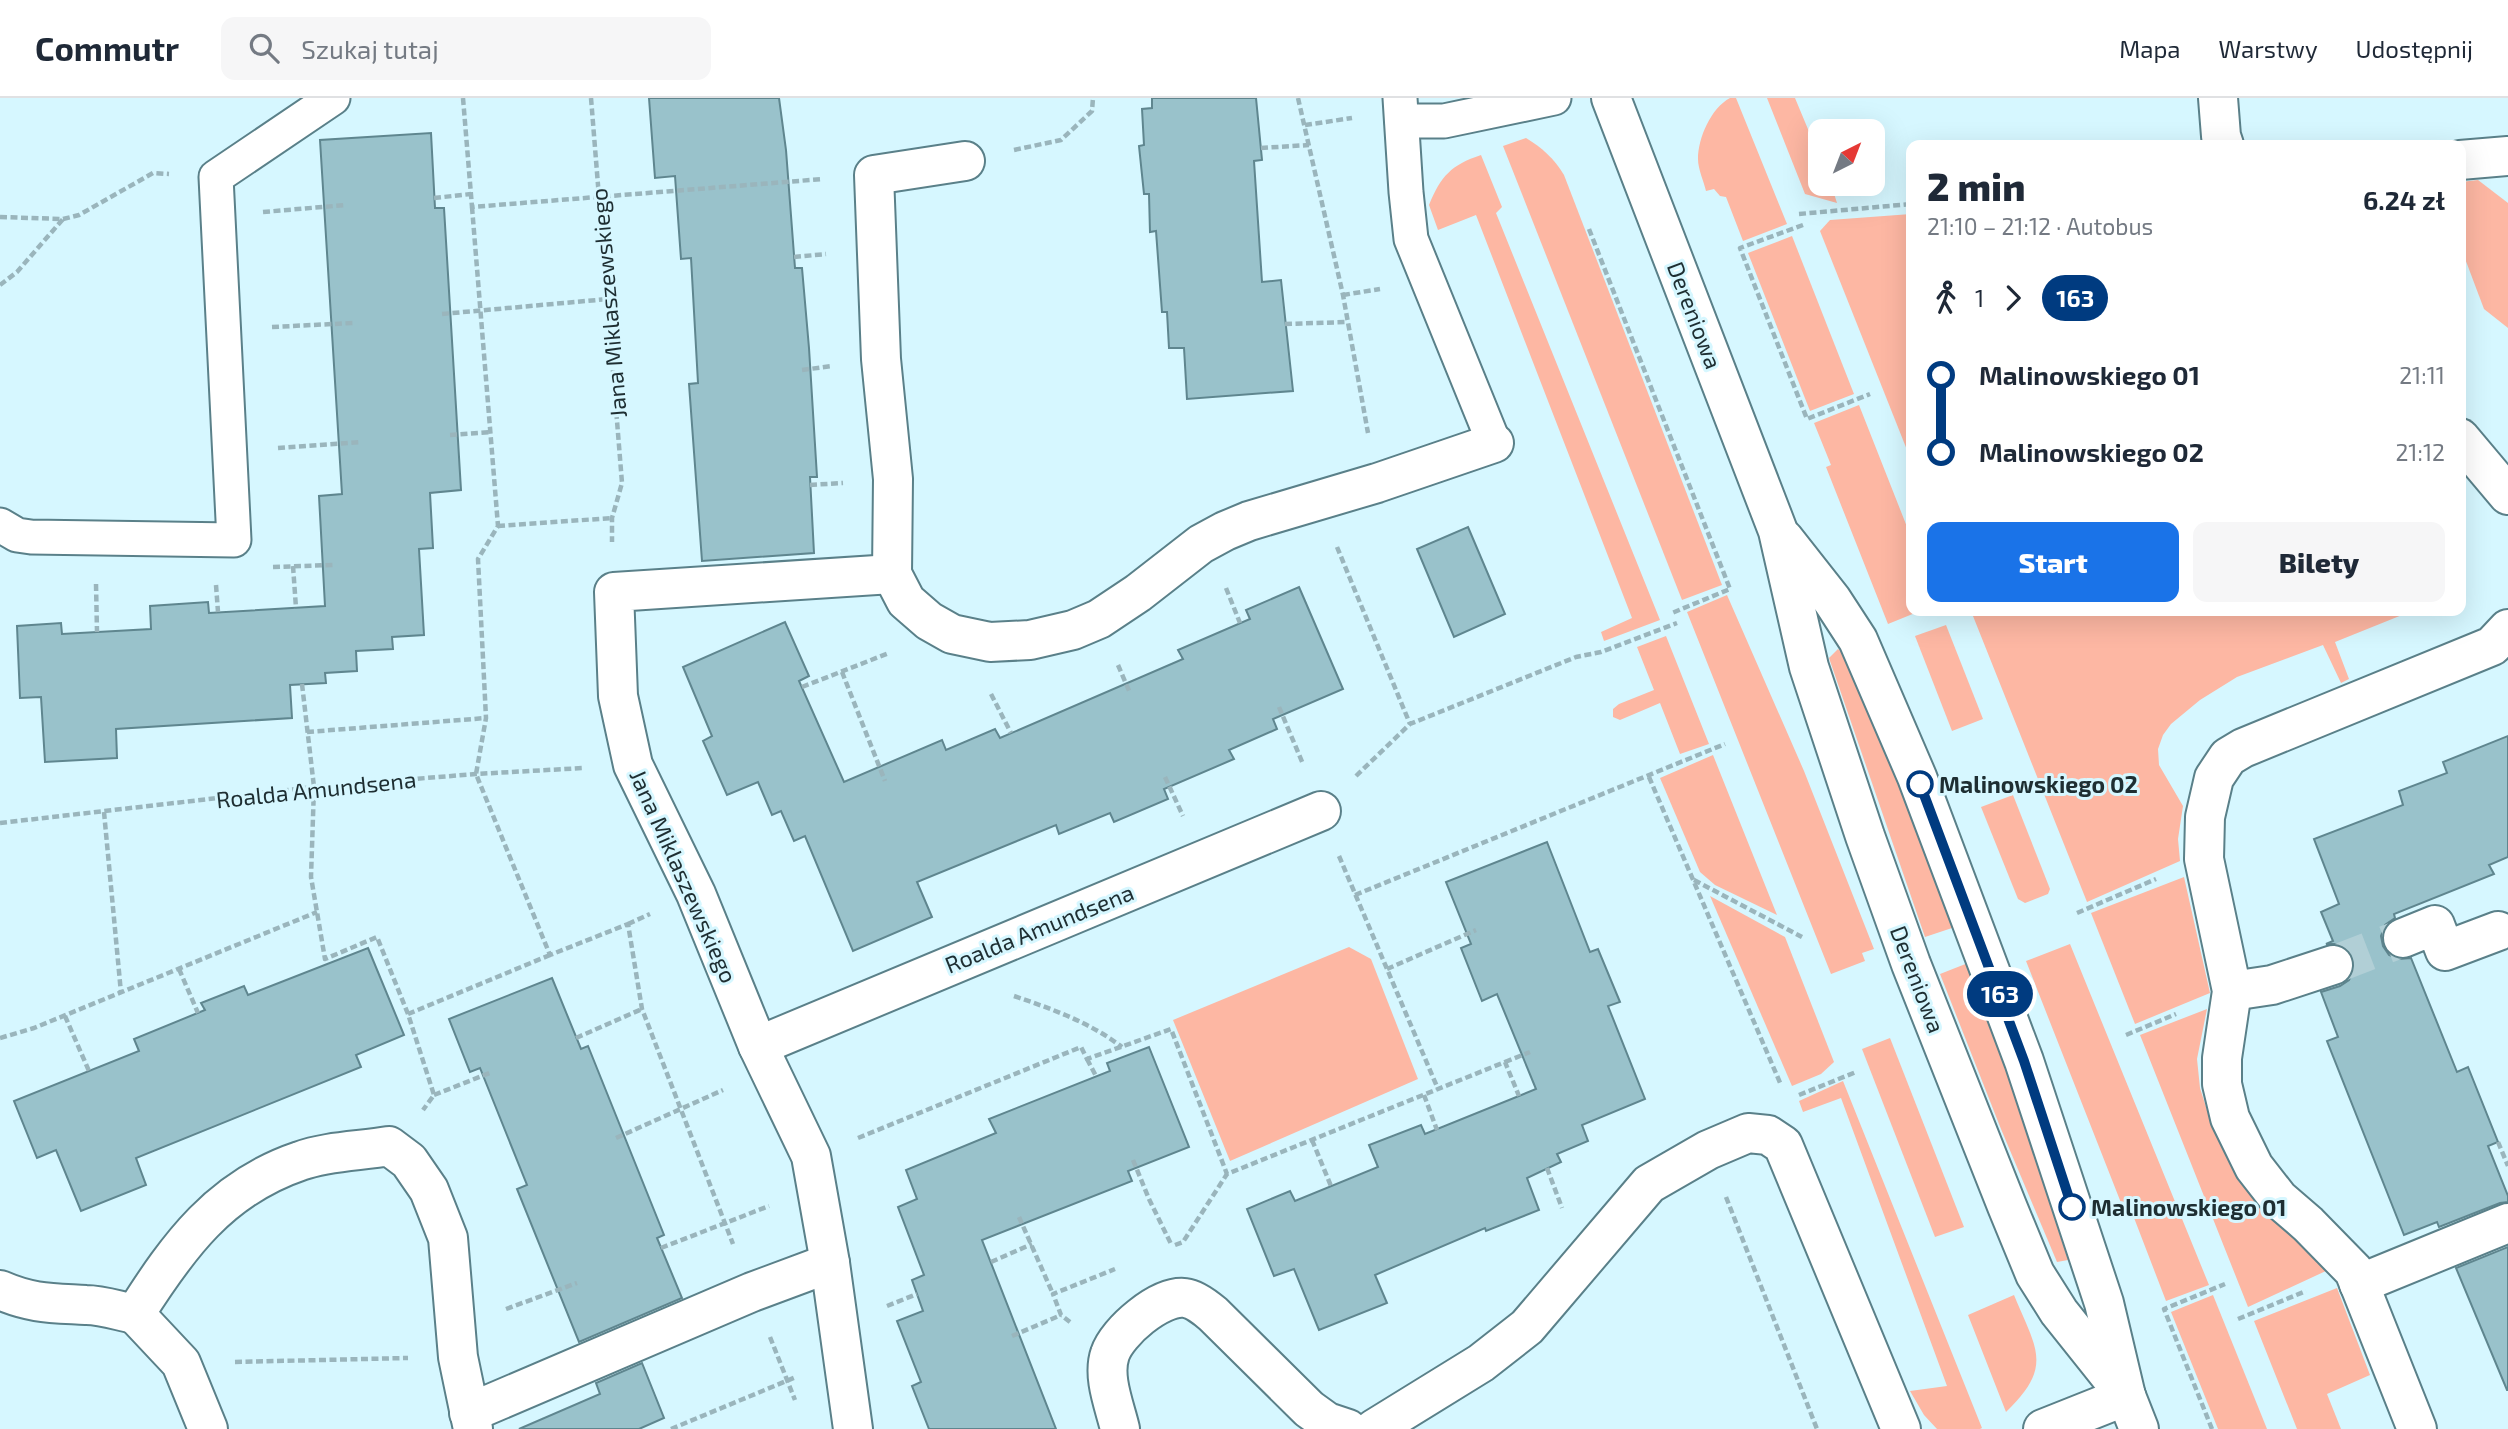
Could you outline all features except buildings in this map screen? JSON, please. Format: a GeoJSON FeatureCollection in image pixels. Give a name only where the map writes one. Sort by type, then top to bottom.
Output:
{"type":"FeatureCollection","features":[{"type":"Feature","properties":{"kind":"street","name":"Dereniowa"},"geometry":{"type":"LineString","coordinates":[[1611,98],[1778,531],[1809,667],[1864,836],[2001,1193],[2035,1274],[2059,1312],[2132,1412]]}},
{"type":"Feature","properties":{"kind":"street"},"geometry":{"type":"LineString","coordinates":[[2218,98],[2222,140]]}},
{"type":"Feature","properties":{"kind":"street"},"geometry":{"type":"LineString","coordinates":[[2466,160],[2508,156]]}},
{"type":"Feature","properties":{"kind":"street"},"geometry":{"type":"LineString","coordinates":[[965,161],[874,176],[881,359],[893,479],[892,574],[905,601],[929,621],[952,634],[990,642],[1049,637],[1099,619],[1138,593],[1201,544],[1225,531],[1249,521],[1377,484],[1494,443]]}},
{"type":"Feature","properties":{"kind":"street"},"geometry":{"type":"LineString","coordinates":[[2466,445],[2508,495]]}},
{"type":"Feature","properties":{"kind":"street","name":"Dereniowa"},"geometry":{"type":"LineString","coordinates":[[1778,531],[1832,600],[1858,640],[1917,777],[2024,1061],[2104,1303],[2132,1412]]}},
{"type":"Feature","properties":{"kind":"street"},"geometry":{"type":"LineString","coordinates":[[614,592],[892,574]]}},
{"type":"Feature","properties":{"kind":"street","name":"Jana Miklaszewskiego"},"geometry":{"type":"LineString","coordinates":[[614,592],[618,696],[633,765],[696,894],[758,1046],[811,1156],[830,1263],[853,1429]]}},
{"type":"Feature","properties":{"kind":"street"},"geometry":{"type":"LineString","coordinates":[[2417,1429],[2354,1271],[2308,1223],[2278,1199],[2254,1167],[2230,1118],[2222,1084],[2222,1058],[2232,991],[2204,859],[2205,817],[2214,778],[2228,757],[2243,748],[2492,646],[2508,628]]}},
{"type":"Feature","properties":{"kind":"street","name":"Roalda Amundsena"},"geometry":{"type":"LineString","coordinates":[[758,1046],[1321,811]]}},
{"type":"Feature","properties":{"kind":"street"},"geometry":{"type":"LineString","coordinates":[[2403,938],[2435,925],[2445,951],[2505,937]]}},
{"type":"Feature","properties":{"kind":"street"},"geometry":{"type":"LineString","coordinates":[[2232,991],[2272,985],[2333,965]]}},
{"type":"Feature","properties":{"kind":"street"},"geometry":{"type":"LineString","coordinates":[[1374,1429],[1481,1363],[1527,1327],[1649,1184],[1708,1150],[1748,1133],[1768,1135],[1783,1145],[1901,1429]]}},
{"type":"Feature","properties":{"kind":"street"},"geometry":{"type":"LineString","coordinates":[[135,1314],[186,1239],[219,1206],[266,1175],[301,1160],[389,1146],[409,1161],[429,1190],[448,1238],[458,1357],[471,1421],[752,1292],[830,1263]]}},
{"type":"Feature","properties":{"kind":"street"},"geometry":{"type":"LineString","coordinates":[[2359,1284],[2508,1223]]}},
{"type":"Feature","properties":{"kind":"street"},"geometry":{"type":"LineString","coordinates":[[0,1290],[27,1300],[51,1304],[88,1304],[135,1314],[181,1363],[208,1429]]}},
{"type":"Feature","properties":{"kind":"street"},"geometry":{"type":"LineString","coordinates":[[1120,1429],[1107,1371],[1110,1353],[1139,1317],[1162,1303],[1185,1298],[1213,1314],[1309,1409],[1327,1422],[1348,1429]]}},
{"type":"Feature","properties":{"kind":"street"},"geometry":{"type":"LineString","coordinates":[[2043,1429],[2132,1412]]}},
{"type":"Feature","properties":{"kind":"lane"},"geometry":{"type":"LineString","coordinates":[[0,525],[17,535],[31,537],[234,540],[216,177],[333,98]]}},
{"type":"Feature","properties":{"kind":"lane"},"geometry":{"type":"LineString","coordinates":[[1494,443],[1411,239],[1401,109],[1444,121],[1554,98]]}},
{"type":"Feature","properties":{"kind":"path"},"geometry":{"type":"LineString","coordinates":[[463,98],[498,526],[478,559],[486,718],[476,774],[550,954]]}},
{"type":"Feature","properties":{"kind":"path","name":"Jana Miklaszewskiego"},"geometry":{"type":"LineString","coordinates":[[591,98],[622,483],[612,519],[614,592]]}},
{"type":"Feature","properties":{"kind":"path"},"geometry":{"type":"LineString","coordinates":[[965,161],[1061,139],[1092,111],[1093,98]]}},
{"type":"Feature","properties":{"kind":"path"},"geometry":{"type":"LineString","coordinates":[[1298,98],[1347,322],[1377,484]]}},
{"type":"Feature","properties":{"kind":"path"},"geometry":{"type":"LineString","coordinates":[[1261,148],[1309,145]]}},
{"type":"Feature","properties":{"kind":"path"},"geometry":{"type":"LineString","coordinates":[[0,217],[63,219],[79,215],[153,173],[216,177]]}},
{"type":"Feature","properties":{"kind":"path"},"geometry":{"type":"LineString","coordinates":[[472,206],[874,176]]}},
{"type":"Feature","properties":{"kind":"path"},"geometry":{"type":"LineString","coordinates":[[434,198],[471,194]]}},
{"type":"Feature","properties":{"kind":"path"},"geometry":{"type":"LineString","coordinates":[[1799,214],[1906,204]]}},
{"type":"Feature","properties":{"kind":"path"},"geometry":{"type":"LineString","coordinates":[[265,212],[346,205]]}},
{"type":"Feature","properties":{"kind":"path"},"geometry":{"type":"LineString","coordinates":[[0,285],[17,272],[63,219]]}},
{"type":"Feature","properties":{"kind":"path"},"geometry":{"type":"LineString","coordinates":[[1803,225],[1740,248],[1807,419],[1870,394]]}},
{"type":"Feature","properties":{"kind":"path"},"geometry":{"type":"LineString","coordinates":[[1590,229],[1730,589],[1672,613]]}},
{"type":"Feature","properties":{"kind":"path"},"geometry":{"type":"LineString","coordinates":[[442,314],[608,299]]}},
{"type":"Feature","properties":{"kind":"path"},"geometry":{"type":"LineString","coordinates":[[1285,324],[1347,322]]}},
{"type":"Feature","properties":{"kind":"path"},"geometry":{"type":"LineString","coordinates":[[271,327],[353,323]]}},
{"type":"Feature","properties":{"kind":"path"},"geometry":{"type":"LineString","coordinates":[[450,435],[491,432]]}},
{"type":"Feature","properties":{"kind":"path"},"geometry":{"type":"LineString","coordinates":[[279,448],[361,442]]}},
{"type":"Feature","properties":{"kind":"path"},"geometry":{"type":"LineString","coordinates":[[1317,500],[1410,724]]}},
{"type":"Feature","properties":{"kind":"path"},"geometry":{"type":"LineString","coordinates":[[498,526],[612,519]]}},
{"type":"Feature","properties":{"kind":"path"},"geometry":{"type":"LineString","coordinates":[[296,608],[293,566],[333,565]]}},
{"type":"Feature","properties":{"kind":"path"},"geometry":{"type":"LineString","coordinates":[[96,574],[97,632]]}},
{"type":"Feature","properties":{"kind":"path"},"geometry":{"type":"LineString","coordinates":[[217,600],[218,612]]}},
{"type":"Feature","properties":{"kind":"path"},"geometry":{"type":"LineString","coordinates":[[1321,811],[1410,724],[1576,657],[1601,652],[1677,624]]}},
{"type":"Feature","properties":{"kind":"path"},"geometry":{"type":"LineString","coordinates":[[802,687],[900,648]]}},
{"type":"Feature","properties":{"kind":"path"},"geometry":{"type":"LineString","coordinates":[[842,672],[886,781]]}},
{"type":"Feature","properties":{"kind":"path"},"geometry":{"type":"LineString","coordinates":[[1124,680],[1130,693]]}},
{"type":"Feature","properties":{"kind":"path"},"geometry":{"type":"LineString","coordinates":[[302,684],[314,788],[311,877],[326,962],[377,937],[408,1014],[434,1095]]}},
{"type":"Feature","properties":{"kind":"path"},"geometry":{"type":"LineString","coordinates":[[1279,707],[1287,727]]}},
{"type":"Feature","properties":{"kind":"path"},"geometry":{"type":"LineString","coordinates":[[307,732],[486,718]]}},
{"type":"Feature","properties":{"kind":"path"},"geometry":{"type":"LineString","coordinates":[[1005,721],[1012,733]]}},
{"type":"Feature","properties":{"kind":"path"},"geometry":{"type":"LineString","coordinates":[[1355,895],[1725,744]]}},
{"type":"Feature","properties":{"kind":"path","name":"Roalda Amundsena"},"geometry":{"type":"LineString","coordinates":[[0,823],[314,788],[476,774],[633,765]]}},
{"type":"Feature","properties":{"kind":"path"},"geometry":{"type":"LineString","coordinates":[[1165,777],[1178,806]]}},
{"type":"Feature","properties":{"kind":"path"},"geometry":{"type":"LineString","coordinates":[[1649,777],[1782,1088]]}},
{"type":"Feature","properties":{"kind":"path"},"geometry":{"type":"LineString","coordinates":[[104,812],[121,993]]}},
{"type":"Feature","properties":{"kind":"path"},"geometry":{"type":"LineString","coordinates":[[1693,879],[1802,937]]}},
{"type":"Feature","properties":{"kind":"path"},"geometry":{"type":"LineString","coordinates":[[2077,913],[2143,885]]}},
{"type":"Feature","properties":{"kind":"path"},"geometry":{"type":"LineString","coordinates":[[1359,902],[1438,1089]]}},
{"type":"Feature","properties":{"kind":"path"},"geometry":{"type":"LineString","coordinates":[[0,1038],[65,1016],[317,912]]}},
{"type":"Feature","properties":{"kind":"path"},"geometry":{"type":"LineString","coordinates":[[408,1014],[628,924],[642,1009],[797,1405]]}},
{"type":"Feature","properties":{"kind":"path"},"geometry":{"type":"LineString","coordinates":[[1387,969],[1476,930]]}},
{"type":"Feature","properties":{"kind":"path"},"geometry":{"type":"LineString","coordinates":[[179,969],[198,1013]]}},
{"type":"Feature","properties":{"kind":"path"},"geometry":{"type":"LineString","coordinates":[[1012,996],[1062,1012],[1105,1033],[1123,1047]]}},
{"type":"Feature","properties":{"kind":"path"},"geometry":{"type":"LineString","coordinates":[[576,1038],[642,1009]]}},
{"type":"Feature","properties":{"kind":"path"},"geometry":{"type":"LineString","coordinates":[[65,1016],[89,1071]]}},
{"type":"Feature","properties":{"kind":"path"},"geometry":{"type":"LineString","coordinates":[[2126,1035],[2171,1016]]}},
{"type":"Feature","properties":{"kind":"path"},"geometry":{"type":"LineString","coordinates":[[1087,1059],[1171,1029],[1227,1174]]}},
{"type":"Feature","properties":{"kind":"path"},"geometry":{"type":"LineString","coordinates":[[811,1156],[1081,1047],[1096,1076]]}},
{"type":"Feature","properties":{"kind":"path"},"geometry":{"type":"LineString","coordinates":[[1133,1160],[1170,1248],[1182,1242],[1227,1174],[1530,1052]]}},
{"type":"Feature","properties":{"kind":"path"},"geometry":{"type":"LineString","coordinates":[[1504,1062],[1519,1096]]}},
{"type":"Feature","properties":{"kind":"path"},"geometry":{"type":"LineString","coordinates":[[389,1146],[434,1095],[492,1072]]}},
{"type":"Feature","properties":{"kind":"path"},"geometry":{"type":"LineString","coordinates":[[1787,1100],[1856,1072]]}},
{"type":"Feature","properties":{"kind":"path"},"geometry":{"type":"LineString","coordinates":[[1424,1095],[1437,1129]]}},
{"type":"Feature","properties":{"kind":"path"},"geometry":{"type":"LineString","coordinates":[[616,1138],[681,1109]]}},
{"type":"Feature","properties":{"kind":"path"},"geometry":{"type":"LineString","coordinates":[[1312,1140],[1331,1186]]}},
{"type":"Feature","properties":{"kind":"path"},"geometry":{"type":"LineString","coordinates":[[2497,1142],[2505,1150],[2508,1166]]}},
{"type":"Feature","properties":{"kind":"path"},"geometry":{"type":"LineString","coordinates":[[1708,1150],[1817,1429]]}},
{"type":"Feature","properties":{"kind":"path"},"geometry":{"type":"LineString","coordinates":[[1019,1217],[1061,1315],[1110,1353]]}},
{"type":"Feature","properties":{"kind":"path"},"geometry":{"type":"LineString","coordinates":[[661,1248],[725,1223]]}},
{"type":"Feature","properties":{"kind":"path"},"geometry":{"type":"LineString","coordinates":[[991,1262],[1032,1244]]}},
{"type":"Feature","properties":{"kind":"path"},"geometry":{"type":"LineString","coordinates":[[1053,1294],[1116,1269]]}},
{"type":"Feature","properties":{"kind":"path"},"geometry":{"type":"LineString","coordinates":[[546,1294],[577,1283]]}},
{"type":"Feature","properties":{"kind":"path"},"geometry":{"type":"LineString","coordinates":[[2212,1429],[2164,1308],[2225,1284]]}},
{"type":"Feature","properties":{"kind":"path"},"geometry":{"type":"LineString","coordinates":[[2238,1319],[2297,1295]]}},
{"type":"Feature","properties":{"kind":"path"},"geometry":{"type":"LineString","coordinates":[[1012,1336],[1061,1315]]}},
{"type":"Feature","properties":{"kind":"path"},"geometry":{"type":"LineString","coordinates":[[181,1363],[458,1357]]}},
{"type":"Feature","properties":{"kind":"path"},"geometry":{"type":"LineString","coordinates":[[671,1429],[787,1381]]}},
{"type":"Feature","properties":{"kind":"shaded area"},"geometry":{"type":"Polygon","coordinates":[[[1730,98],[1736,98],[1787,224],[1743,241],[1726,197],[1720,196],[1714,189],[1706,191],[1698,163],[1700,142],[1707,124],[1717,109],[1730,98]]]}},
{"type":"Feature","properties":{"kind":"shaded area"},"geometry":{"type":"Polygon","coordinates":[[[1767,98],[1795,98],[1808,129],[1808,195],[1805,194],[1767,98]]]}},
{"type":"Feature","properties":{"kind":"shaded area"},"geometry":{"type":"Polygon","coordinates":[[[1526,138],[1547,154],[1564,175],[1722,585],[1682,600],[1503,146],[1526,138]]]}},
{"type":"Feature","properties":{"kind":"shaded area"},"geometry":{"type":"Polygon","coordinates":[[[1481,155],[1502,207],[1496,213],[1660,620],[1604,641],[1601,632],[1632,618],[1476,215],[1438,230],[1429,205],[1448,173],[1481,155]]]}},
{"type":"Feature","properties":{"kind":"shaded area"},"geometry":{"type":"Polygon","coordinates":[[[2478,180],[2508,203],[2508,328],[2484,309],[2466,261],[2466,181],[2478,180]]]}},
{"type":"Feature","properties":{"kind":"shaded area"},"geometry":{"type":"Polygon","coordinates":[[[1812,196],[1835,196],[1837,203],[1812,196]]]}},
{"type":"Feature","properties":{"kind":"shaded area"},"geometry":{"type":"Polygon","coordinates":[[[1906,214],[1906,447],[1820,231],[1830,220],[1906,214]]]}},
{"type":"Feature","properties":{"kind":"shaded area"},"geometry":{"type":"Polygon","coordinates":[[[1792,236],[1854,394],[1810,411],[1748,253],[1792,236]]]}},
{"type":"Feature","properties":{"kind":"shaded area"},"geometry":{"type":"Polygon","coordinates":[[[1859,405],[1906,524],[1908,616],[1888,624],[1826,467],[1831,465],[1814,423],[1859,405]]]}},
{"type":"Feature","properties":{"kind":"shaded area"},"geometry":{"type":"Polygon","coordinates":[[[1727,595],[1804,771],[1874,949],[1862,953],[1865,961],[1831,974],[1687,612],[1727,595]]]}},
{"type":"Feature","properties":{"kind":"shaded area"},"geometry":{"type":"Polygon","coordinates":[[[1973,616],[2400,616],[2335,642],[2349,679],[2341,683],[2323,645],[2237,677],[2200,700],[2171,724],[2158,749],[2159,765],[2183,806],[2178,839],[2180,861],[2087,902],[1973,616]]]}},
{"type":"Feature","properties":{"kind":"shaded area"},"geometry":{"type":"Polygon","coordinates":[[[1946,625],[1983,719],[1952,731],[1915,636],[1946,625]]]}},
{"type":"Feature","properties":{"kind":"shaded area"},"geometry":{"type":"Polygon","coordinates":[[[1666,636],[1709,744],[1680,754],[1660,703],[1620,720],[1613,717],[1613,709],[1619,704],[1654,690],[1637,647],[1666,636]]]}},
{"type":"Feature","properties":{"kind":"shaded area"},"geometry":{"type":"Polygon","coordinates":[[[1838,649],[1848,657],[1955,927],[1925,937],[1829,658],[1838,649]]]}},
{"type":"Feature","properties":{"kind":"shaded area"},"geometry":{"type":"Polygon","coordinates":[[[1713,755],[1777,915],[1715,885],[1700,872],[1660,778],[1713,755]]]}},
{"type":"Feature","properties":{"kind":"shaded area"},"geometry":{"type":"Polygon","coordinates":[[[2013,795],[2050,889],[2048,894],[2025,903],[2018,899],[1981,807],[2013,795]]]}},
{"type":"Feature","properties":{"kind":"shaded area"},"geometry":{"type":"Polygon","coordinates":[[[2184,877],[2210,993],[2135,1024],[2091,913],[2184,877]]]}},
{"type":"Feature","properties":{"kind":"shaded area"},"geometry":{"type":"Polygon","coordinates":[[[1710,896],[1785,937],[1834,1062],[1821,1074],[1792,1086],[1710,896]]]}},
{"type":"Feature","properties":{"kind":"shaded area"},"geometry":{"type":"Polygon","coordinates":[[[2070,944],[2209,1285],[2166,1301],[2131,1210],[2125,1213],[2026,961],[2070,944]]]}},
{"type":"Feature","properties":{"kind":"shaded area"},"geometry":{"type":"Polygon","coordinates":[[[1349,947],[1371,959],[1418,1079],[1230,1161],[1173,1020],[1349,947]]]}},
{"type":"Feature","properties":{"kind":"shaded area"},"geometry":{"type":"Polygon","coordinates":[[[1968,963],[2002,1054],[2068,1260],[2057,1262],[1940,974],[1968,963]]]}},
{"type":"Feature","properties":{"kind":"shaded area"},"geometry":{"type":"Polygon","coordinates":[[[2207,1009],[2197,1059],[2200,1088],[2213,1129],[2235,1174],[2254,1197],[2328,1270],[2248,1307],[2140,1035],[2207,1009]]]}},
{"type":"Feature","properties":{"kind":"shaded area"},"geometry":{"type":"Polygon","coordinates":[[[1890,1038],[1964,1227],[1935,1237],[1862,1049],[1890,1038]]]}},
{"type":"Feature","properties":{"kind":"shaded area"},"geometry":{"type":"Polygon","coordinates":[[[1843,1081],[1982,1428],[1980,1429],[1937,1429],[1924,1415],[1910,1391],[1947,1386],[1841,1098],[1803,1112],[1799,1101],[1843,1081]]]}},
{"type":"Feature","properties":{"kind":"shaded area"},"geometry":{"type":"Polygon","coordinates":[[[2337,1288],[2370,1375],[2327,1394],[2341,1429],[2297,1429],[2254,1321],[2337,1288]]]}},
{"type":"Feature","properties":{"kind":"shaded area"},"geometry":{"type":"Polygon","coordinates":[[[2014,1295],[2029,1330],[2036,1356],[2031,1382],[2006,1412],[1968,1315],[2014,1295]]]}},
{"type":"Feature","properties":{"kind":"shaded area"},"geometry":{"type":"Polygon","coordinates":[[[2213,1295],[2267,1429],[2218,1429],[2171,1312],[2213,1295]]]}},
{"type":"Feature","properties":{"kind":"tunnel"},"geometry":{"type":"LineString","coordinates":[[2333,965],[2403,938]]}},
{"type":"Feature","properties":{"kind":"bus line","name":"163"},"geometry":{"type":"LineString","coordinates":[[1920,784],[1980,938],[2072,1207]]}},
{"type":"Feature","properties":{"kind":"place","name":"Malinowskiego 02"},"geometry":{"type":"Point","coordinates":[1920,784]}},
{"type":"Feature","properties":{"kind":"place","name":"Malinowskiego 01"},"geometry":{"type":"Point","coordinates":[2072,1207]}}]}
